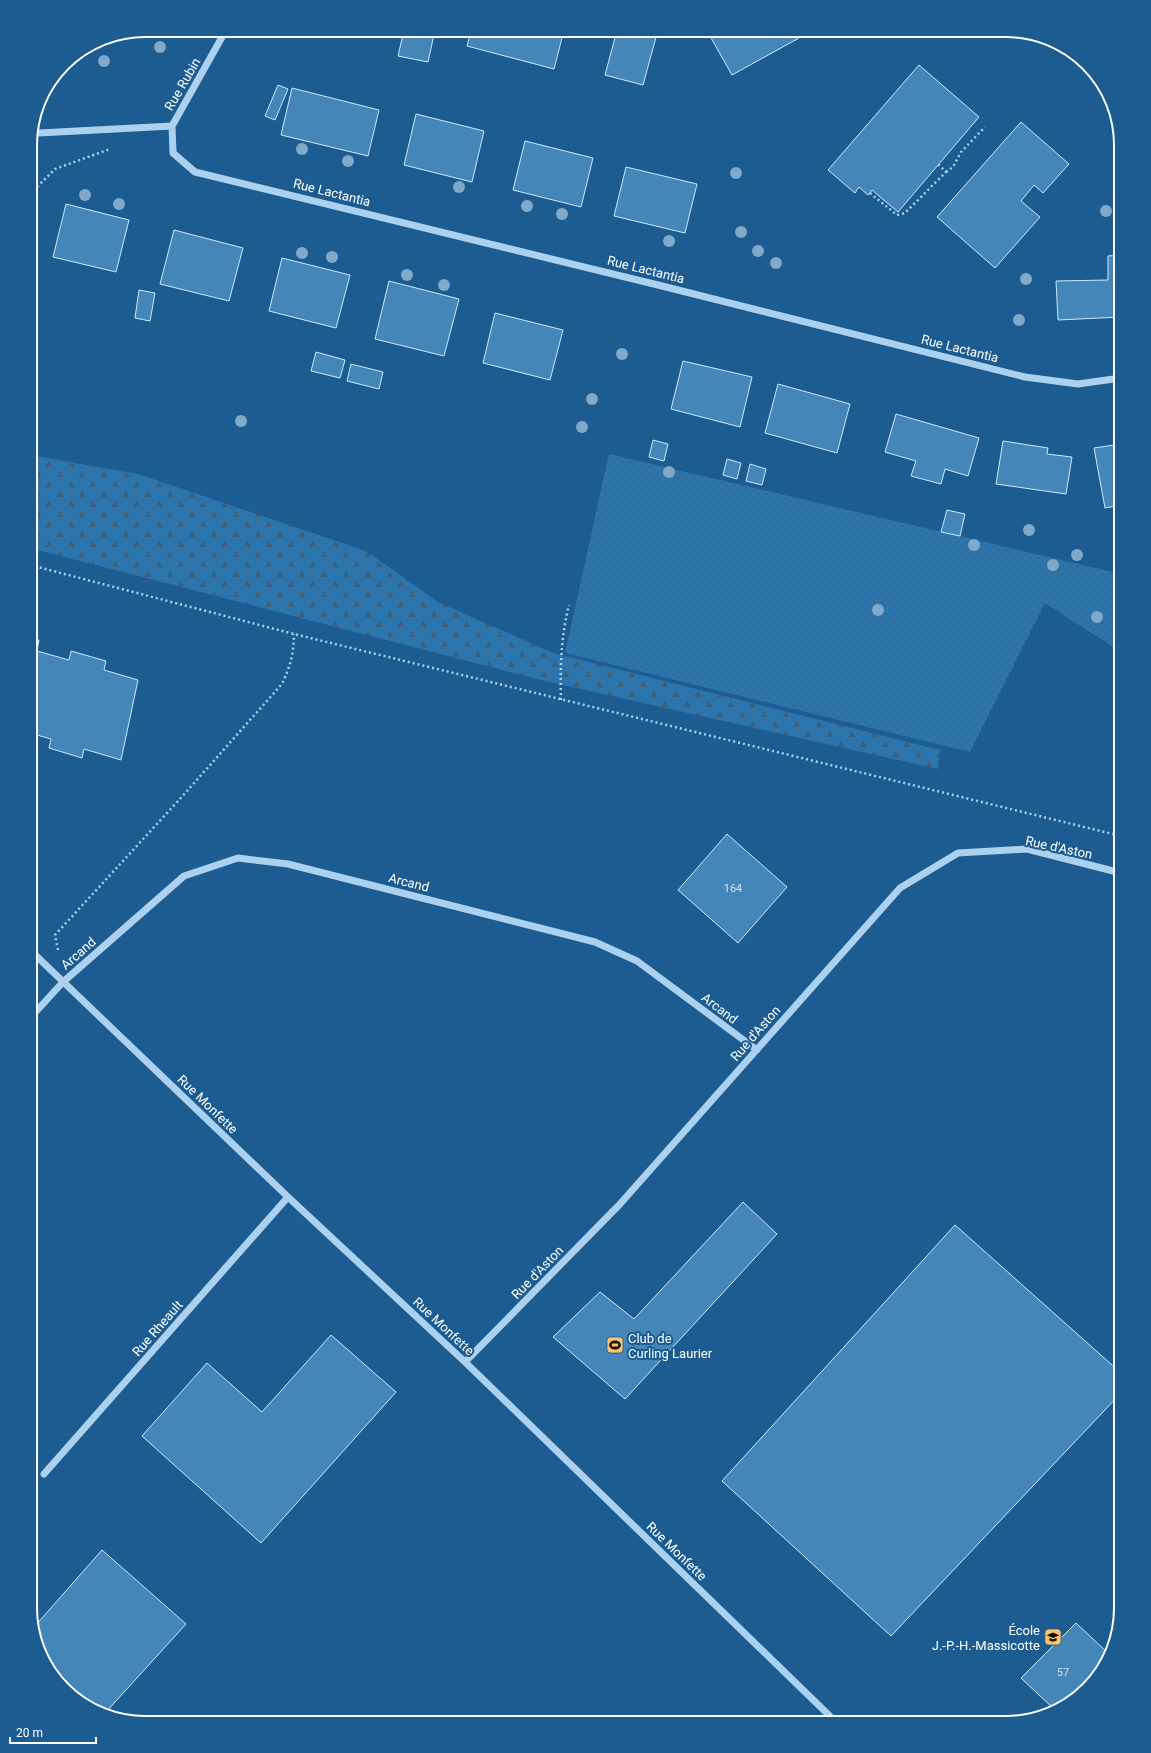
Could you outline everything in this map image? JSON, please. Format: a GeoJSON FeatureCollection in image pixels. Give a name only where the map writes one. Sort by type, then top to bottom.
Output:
{"type":"FeatureCollection","features":[{"type":"Feature","properties":{"kind":"street","name":"Rue Rubin"},"geometry":{"type":"LineString","coordinates":[[173,153],[172,126],[222,37]]}},
{"type":"Feature","properties":{"kind":"street"},"geometry":{"type":"LineString","coordinates":[[38,133],[172,126]]}},
{"type":"Feature","properties":{"kind":"street","name":"Rue Lactantia"},"geometry":{"type":"LineString","coordinates":[[173,153],[195,172],[1026,377],[1078,384],[1114,379]]}},
{"type":"Feature","properties":{"kind":"street","name":"Rue d'Aston"},"geometry":{"type":"LineString","coordinates":[[465,1362],[620,1204],[900,888],[958,853],[1027,849],[1114,871]]}},
{"type":"Feature","properties":{"kind":"street","name":"Arcand"},"geometry":{"type":"LineString","coordinates":[[37,1010],[63,982],[184,876],[238,858],[288,864],[595,942],[637,961],[757,1050]]}},
{"type":"Feature","properties":{"kind":"street","name":"Rue Monfette"},"geometry":{"type":"LineString","coordinates":[[37,957],[288,1197],[465,1362],[830,1716]]}},
{"type":"Feature","properties":{"kind":"street","name":"Rue Rheault"},"geometry":{"type":"LineString","coordinates":[[44,1474],[288,1197]]}},
{"type":"Feature","properties":{"kind":"path"},"geometry":{"type":"LineString","coordinates":[[870,193],[897,215],[905,213],[953,166],[961,152],[985,127]]}},
{"type":"Feature","properties":{"kind":"path"},"geometry":{"type":"LineString","coordinates":[[938,164],[946,172]]}},
{"type":"Feature","properties":{"kind":"path"},"geometry":{"type":"LineString","coordinates":[[37,187],[55,169]]}},
{"type":"Feature","properties":{"kind":"path"},"geometry":{"type":"LineString","coordinates":[[37,567],[294,634],[1114,834]]}},
{"type":"Feature","properties":{"kind":"path"},"geometry":{"type":"LineString","coordinates":[[561,700],[560,665],[565,620],[569,605]]}},
{"type":"Feature","properties":{"kind":"path"},"geometry":{"type":"LineString","coordinates":[[58,951],[55,935],[180,800],[282,684],[294,652],[294,634]]}},
{"type":"Feature","properties":{"kind":"green space"},"geometry":{"type":"Polygon","coordinates":[[[609,454],[1114,572],[1114,647],[1045,603],[970,752],[565,653],[609,454]]]}},
{"type":"Feature","properties":{"kind":"green space"},"geometry":{"type":"Polygon","coordinates":[[[37,456],[138,474],[366,551],[438,602],[553,653],[940,750],[938,769],[545,681],[37,550],[37,456]]]}},
{"type":"Feature","properties":{"kind":"building"},"geometry":{"type":"Polygon","coordinates":[[[402,37],[433,37],[428,62],[398,56],[402,37]]]}},
{"type":"Feature","properties":{"kind":"building"},"geometry":{"type":"Polygon","coordinates":[[[469,37],[562,37],[554,69],[467,46],[469,37]]]}},
{"type":"Feature","properties":{"kind":"building"},"geometry":{"type":"Polygon","coordinates":[[[615,37],[656,37],[643,85],[605,75],[615,37]]]}},
{"type":"Feature","properties":{"kind":"building"},"geometry":{"type":"Polygon","coordinates":[[[711,37],[798,37],[799,38],[732,75],[711,37]]]}},
{"type":"Feature","properties":{"kind":"building"},"geometry":{"type":"Polygon","coordinates":[[[919,65],[979,117],[898,212],[872,190],[868,195],[859,187],[855,193],[828,170],[919,65]]]}},
{"type":"Feature","properties":{"kind":"building"},"geometry":{"type":"Polygon","coordinates":[[[278,85],[288,89],[275,120],[265,116],[278,85]]]}},
{"type":"Feature","properties":{"kind":"building"},"geometry":{"type":"Polygon","coordinates":[[[292,88],[379,110],[368,156],[281,135],[292,88]]]}},
{"type":"Feature","properties":{"kind":"building"},"geometry":{"type":"Polygon","coordinates":[[[416,114],[484,131],[472,182],[404,165],[416,114]]]}},
{"type":"Feature","properties":{"kind":"building"},"geometry":{"type":"Polygon","coordinates":[[[1021,122],[1069,164],[1043,193],[1034,185],[1021,201],[1040,217],[995,268],[937,217],[1021,122]]]}},
{"type":"Feature","properties":{"kind":"building"},"geometry":{"type":"Polygon","coordinates":[[[525,141],[593,158],[581,207],[513,190],[525,141]]]}},
{"type":"Feature","properties":{"kind":"building"},"geometry":{"type":"Polygon","coordinates":[[[626,167],[697,184],[685,233],[614,216],[626,167]]]}},
{"type":"Feature","properties":{"kind":"building"},"geometry":{"type":"Polygon","coordinates":[[[66,204],[129,220],[116,272],[53,257],[66,204]]]}},
{"type":"Feature","properties":{"kind":"building"},"geometry":{"type":"Polygon","coordinates":[[[174,230],[243,248],[229,301],[160,284],[174,230]]]}},
{"type":"Feature","properties":{"kind":"building"},"geometry":{"type":"Polygon","coordinates":[[[1108,256],[1114,256],[1114,317],[1058,320],[1056,281],[1108,280],[1108,256]]]}},
{"type":"Feature","properties":{"kind":"building"},"geometry":{"type":"Polygon","coordinates":[[[282,258],[350,275],[336,328],[269,311],[282,258]]]}},
{"type":"Feature","properties":{"kind":"building"},"geometry":{"type":"Polygon","coordinates":[[[389,281],[459,299],[444,356],[375,339],[389,281]]]}},
{"type":"Feature","properties":{"kind":"building"},"geometry":{"type":"Polygon","coordinates":[[[139,290],[155,293],[150,321],[135,318],[139,290]]]}},
{"type":"Feature","properties":{"kind":"building"},"geometry":{"type":"Polygon","coordinates":[[[495,313],[563,330],[550,380],[483,363],[495,313]]]}},
{"type":"Feature","properties":{"kind":"building"},"geometry":{"type":"Polygon","coordinates":[[[316,352],[345,360],[340,378],[311,371],[316,352]]]}},
{"type":"Feature","properties":{"kind":"building"},"geometry":{"type":"Polygon","coordinates":[[[683,361],[752,377],[740,427],[671,409],[683,361]]]}},
{"type":"Feature","properties":{"kind":"building"},"geometry":{"type":"Polygon","coordinates":[[[351,364],[383,372],[379,389],[347,381],[351,364]]]}},
{"type":"Feature","properties":{"kind":"building"},"geometry":{"type":"Polygon","coordinates":[[[778,384],[850,404],[837,453],[765,433],[778,384]]]}},
{"type":"Feature","properties":{"kind":"building"},"geometry":{"type":"Polygon","coordinates":[[[896,414],[979,438],[968,476],[945,469],[941,484],[911,476],[916,461],[885,452],[896,414]]]}},
{"type":"Feature","properties":{"kind":"building"},"geometry":{"type":"Polygon","coordinates":[[[653,440],[668,444],[664,461],[649,457],[653,440]]]}},
{"type":"Feature","properties":{"kind":"building"},"geometry":{"type":"Polygon","coordinates":[[[1003,441],[1048,448],[1047,454],[1072,457],[1066,494],[996,484],[1003,441]]]}},
{"type":"Feature","properties":{"kind":"building"},"geometry":{"type":"Polygon","coordinates":[[[1114,445],[1114,506],[1105,508],[1094,448],[1114,445]]]}},
{"type":"Feature","properties":{"kind":"building"},"geometry":{"type":"Polygon","coordinates":[[[727,459],[741,463],[737,479],[723,475],[727,459]]]}},
{"type":"Feature","properties":{"kind":"building"},"geometry":{"type":"Polygon","coordinates":[[[750,464],[766,469],[762,485],[746,481],[750,464]]]}},
{"type":"Feature","properties":{"kind":"building"},"geometry":{"type":"Polygon","coordinates":[[[947,510],[965,514],[960,536],[941,532],[947,510]]]}},
{"type":"Feature","properties":{"kind":"building"},"geometry":{"type":"Polygon","coordinates":[[[37,639],[39,640],[37,651],[37,639]]]}},
{"type":"Feature","properties":{"kind":"building"},"geometry":{"type":"Polygon","coordinates":[[[37,651],[69,660],[71,651],[106,661],[104,670],[138,680],[121,760],[84,749],[82,758],[49,748],[51,739],[37,735],[37,651]]]}},
{"type":"Feature","properties":{"kind":"building"},"geometry":{"type":"Polygon","coordinates":[[[727,834],[787,887],[738,943],[678,890],[727,834]]]}},
{"type":"Feature","properties":{"kind":"building"},"geometry":{"type":"Polygon","coordinates":[[[743,1202],[777,1234],[625,1399],[553,1337],[600,1292],[634,1319],[743,1202]]]}},
{"type":"Feature","properties":{"kind":"building"},"geometry":{"type":"Polygon","coordinates":[[[955,1225],[1114,1367],[1114,1400],[891,1636],[722,1481],[955,1225]]]}},
{"type":"Feature","properties":{"kind":"building"},"geometry":{"type":"Polygon","coordinates":[[[331,1335],[396,1392],[261,1543],[142,1436],[207,1363],[262,1412],[331,1335]]]}},
{"type":"Feature","properties":{"kind":"building"},"geometry":{"type":"Polygon","coordinates":[[[102,1550],[186,1624],[108,1709],[85,1698],[64,1679],[55,1668],[45,1650],[38,1622],[102,1550]]]}},
{"type":"Feature","properties":{"kind":"building"},"geometry":{"type":"Polygon","coordinates":[[[1076,1623],[1106,1651],[1092,1674],[1072,1694],[1051,1706],[1021,1678],[1076,1623]]]}},
{"type":"Feature","properties":{"kind":"place","name":"Club de Curling Laurier"},"geometry":{"type":"Point","coordinates":[615,1345]}},
{"type":"Feature","properties":{"kind":"place","name":"École J.-P.-H.-Massicotte"},"geometry":{"type":"Point","coordinates":[1053,1637]}}]}
